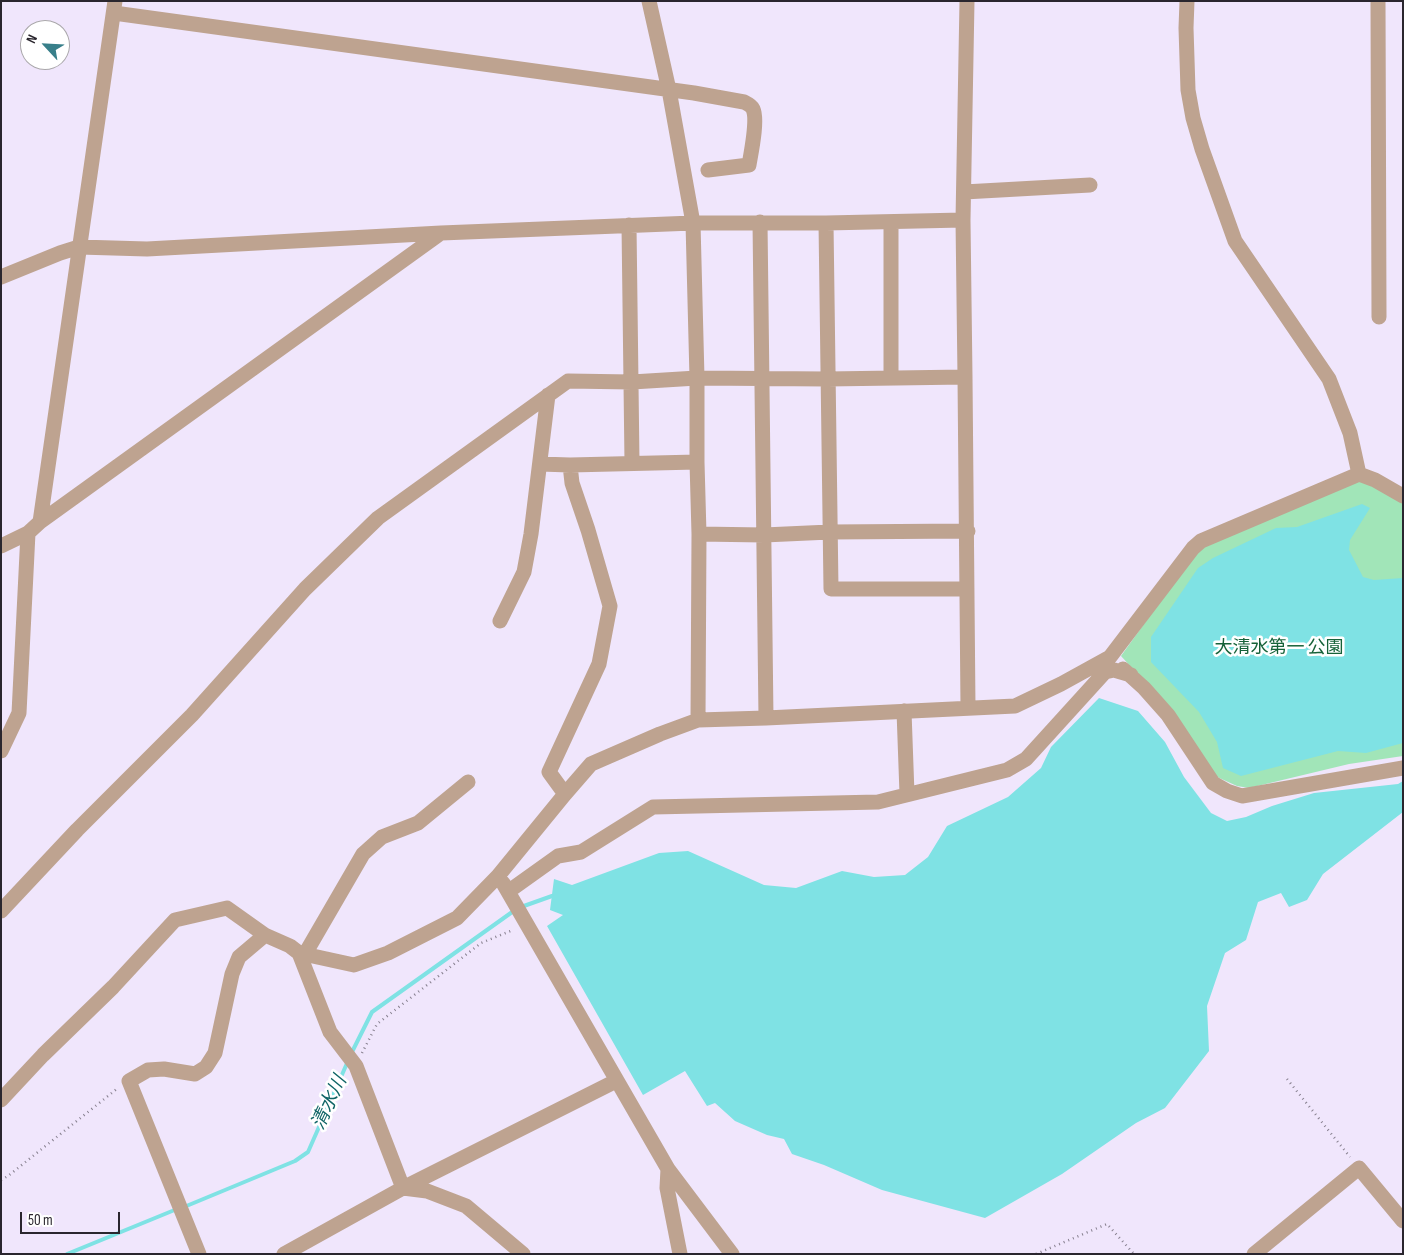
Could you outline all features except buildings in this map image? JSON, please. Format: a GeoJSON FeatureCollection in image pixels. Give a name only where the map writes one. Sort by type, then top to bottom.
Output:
{"type":"FeatureCollection","features":[{"type":"Feature","properties":{"kind":"street"},"geometry":{"type":"LineString","coordinates":[[649,1],[669,90],[693,222],[699,534],[698,720]]}},
{"type":"Feature","properties":{"kind":"street"},"geometry":{"type":"LineString","coordinates":[[967,1],[963,220],[968,531],[968,707]]}},
{"type":"Feature","properties":{"kind":"street"},"geometry":{"type":"LineString","coordinates":[[1187,1],[1188,90],[1192,118],[1235,241],[1329,379],[1350,433],[1359,474]]}},
{"type":"Feature","properties":{"kind":"street"},"geometry":{"type":"LineString","coordinates":[[1378,1],[1379,317]]}},
{"type":"Feature","properties":{"kind":"street"},"geometry":{"type":"LineString","coordinates":[[40,522],[114,7],[669,90],[744,102],[751,106],[754,111],[755,120],[749,165],[708,170]]}},
{"type":"Feature","properties":{"kind":"street"},"geometry":{"type":"LineString","coordinates":[[964,192],[1090,185]]}},
{"type":"Feature","properties":{"kind":"street"},"geometry":{"type":"LineString","coordinates":[[1,278],[79,247],[147,249],[693,222],[826,223],[963,220]]}},
{"type":"Feature","properties":{"kind":"street"},"geometry":{"type":"LineString","coordinates":[[760,222],[766,718]]}},
{"type":"Feature","properties":{"kind":"street"},"geometry":{"type":"LineString","coordinates":[[891,222],[891,378]]}},
{"type":"Feature","properties":{"kind":"street"},"geometry":{"type":"LineString","coordinates":[[826,223],[831,589],[967,590]]}},
{"type":"Feature","properties":{"kind":"street"},"geometry":{"type":"LineString","coordinates":[[629,225],[632,463]]}},
{"type":"Feature","properties":{"kind":"street"},"geometry":{"type":"LineString","coordinates":[[1,546],[28,534],[40,522],[441,233]]}},
{"type":"Feature","properties":{"kind":"street"},"geometry":{"type":"LineString","coordinates":[[1,911],[77,830],[192,715],[305,589],[378,518],[568,381],[632,382],[697,378],[827,379],[965,376]]}},
{"type":"Feature","properties":{"kind":"street"},"geometry":{"type":"LineString","coordinates":[[500,621],[524,572],[531,534],[548,395]]}},
{"type":"Feature","properties":{"kind":"street"},"geometry":{"type":"LineString","coordinates":[[540,464],[697,462]]}},
{"type":"Feature","properties":{"kind":"street"},"geometry":{"type":"LineString","coordinates":[[564,794],[549,772],[599,664],[610,606],[572,483],[570,465]]}},
{"type":"Feature","properties":{"kind":"street"},"geometry":{"type":"LineString","coordinates":[[1,1100],[43,1054],[113,987],[175,920],[226,908],[265,935],[302,953],[354,965],[388,953],[457,918],[498,876],[564,794],[591,764],[660,734],[698,720],[1015,706],[1110,657],[1201,540],[1359,474],[1375,480],[1403,496]]}},
{"type":"Feature","properties":{"kind":"street"},"geometry":{"type":"LineString","coordinates":[[699,534],[764,535],[830,532],[968,531]]}},
{"type":"Feature","properties":{"kind":"street"},"geometry":{"type":"LineString","coordinates":[[1,751],[19,713],[28,534]]}},
{"type":"Feature","properties":{"kind":"street"},"geometry":{"type":"LineString","coordinates":[[1110,657],[1144,688],[1168,714],[1213,783],[1227,791],[1242,796],[1403,768]]}},
{"type":"Feature","properties":{"kind":"street"},"geometry":{"type":"LineString","coordinates":[[511,895],[558,856],[581,852],[653,807],[878,802],[1007,770],[1026,759],[1105,672],[1114,670],[1130,675]]}},
{"type":"Feature","properties":{"kind":"street"},"geometry":{"type":"LineString","coordinates":[[904,711],[907,794]]}},
{"type":"Feature","properties":{"kind":"street"},"geometry":{"type":"LineString","coordinates":[[302,953],[363,854],[382,837],[418,823],[468,782]]}},
{"type":"Feature","properties":{"kind":"street"},"geometry":{"type":"LineString","coordinates":[[498,876],[527,922],[616,1081],[668,1169],[732,1254]]}},
{"type":"Feature","properties":{"kind":"street"},"geometry":{"type":"LineString","coordinates":[[199,1254],[129,1081],[148,1070],[164,1069],[194,1074],[206,1067],[215,1053],[232,974],[239,958],[265,935]]}},
{"type":"Feature","properties":{"kind":"street"},"geometry":{"type":"LineString","coordinates":[[302,953],[330,1032],[355,1065],[403,1188]]}},
{"type":"Feature","properties":{"kind":"street"},"geometry":{"type":"LineString","coordinates":[[284,1254],[403,1188],[616,1081]]}},
{"type":"Feature","properties":{"kind":"street"},"geometry":{"type":"LineString","coordinates":[[1254,1254],[1359,1168],[1403,1221]]}},
{"type":"Feature","properties":{"kind":"street"},"geometry":{"type":"LineString","coordinates":[[668,1169],[667,1188],[680,1254]]}},
{"type":"Feature","properties":{"kind":"street"},"geometry":{"type":"LineString","coordinates":[[403,1188],[427,1191],[466,1206],[523,1254]]}},
{"type":"Feature","properties":{"kind":"path"},"geometry":{"type":"LineString","coordinates":[[355,1065],[377,1024],[481,943],[527,922]]}},
{"type":"Feature","properties":{"kind":"path"},"geometry":{"type":"LineString","coordinates":[[1287,1080],[1359,1168]]}},
{"type":"Feature","properties":{"kind":"path"},"geometry":{"type":"LineString","coordinates":[[1,1180],[129,1081]]}},
{"type":"Feature","properties":{"kind":"path"},"geometry":{"type":"LineString","coordinates":[[1036,1254],[1107,1224],[1134,1254]]}},
{"type":"Feature","properties":{"kind":"green space","name":"大清水第一 公園"},"geometry":{"type":"Polygon","coordinates":[[[1359,479],[1403,501],[1403,756],[1349,764],[1249,788],[1237,786],[1215,776],[1177,717],[1121,656],[1197,550],[1359,479]]]}},
{"type":"Feature","properties":{"kind":"shaded area","name":"大清水第一 公園"},"geometry":{"type":"Polygon","coordinates":[[[1362,504],[1370,508],[1350,540],[1349,550],[1363,577],[1374,580],[1403,578],[1403,743],[1366,753],[1338,751],[1241,776],[1223,768],[1217,742],[1199,712],[1151,662],[1151,637],[1198,568],[1213,558],[1276,528],[1297,527],[1362,504]]]}},
{"type":"Feature","properties":{"kind":"shaded area"},"geometry":{"type":"Polygon","coordinates":[[[1099,698],[1138,711],[1165,742],[1184,777],[1211,813],[1227,821],[1246,817],[1272,806],[1314,793],[1398,784],[1403,781],[1403,812],[1323,874],[1307,900],[1289,907],[1281,893],[1258,902],[1246,940],[1225,953],[1207,1006],[1209,1051],[1165,1108],[1136,1123],[1062,1174],[985,1218],[882,1190],[824,1165],[792,1154],[784,1139],[767,1135],[735,1121],[715,1103],[707,1106],[685,1071],[643,1095],[547,926],[563,915],[550,910],[554,879],[572,885],[659,853],[688,851],[764,885],[796,888],[842,871],[874,877],[905,875],[928,857],[947,826],[1008,797],[1041,768],[1051,747],[1099,698]]]}},
{"type":"Feature","properties":{"kind":"waterway","name":"清水川"},"geometry":{"type":"LineString","coordinates":[[521,907],[552,896]]}},
{"type":"Feature","properties":{"kind":"waterway","name":"清水川"},"geometry":{"type":"LineString","coordinates":[[352,1052],[372,1012],[515,910]]}},
{"type":"Feature","properties":{"kind":"waterway","name":"清水川"},"geometry":{"type":"LineString","coordinates":[[184,1207],[295,1161],[308,1152],[348,1061]]}},
{"type":"Feature","properties":{"kind":"waterway","name":"清水川"},"geometry":{"type":"LineString","coordinates":[[67,1254],[177,1209]]}}]}
